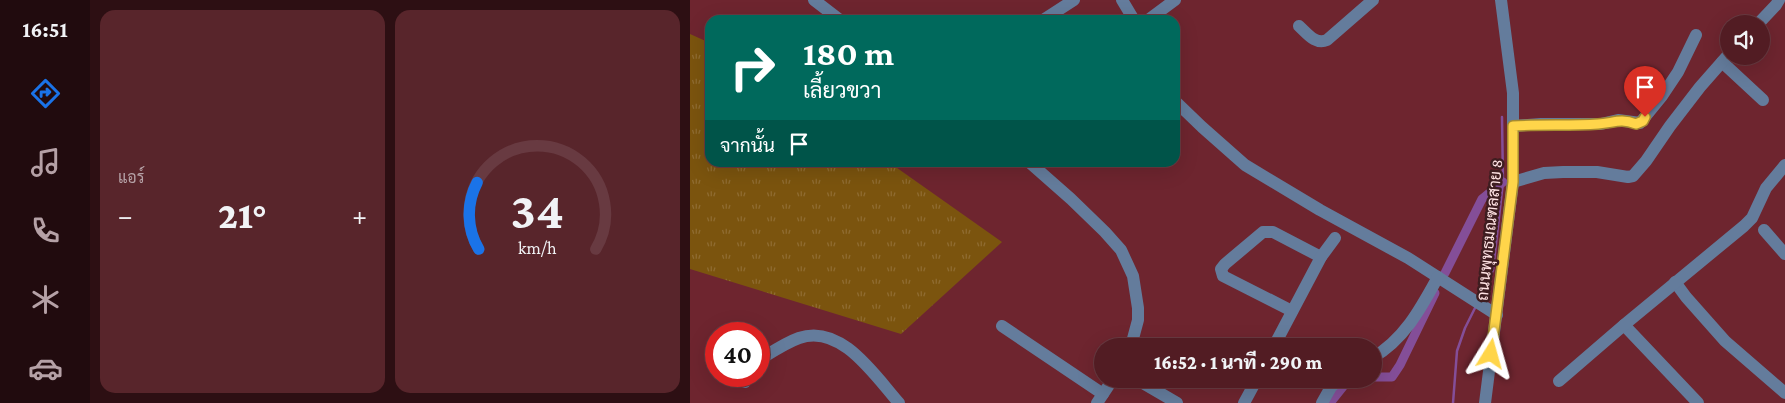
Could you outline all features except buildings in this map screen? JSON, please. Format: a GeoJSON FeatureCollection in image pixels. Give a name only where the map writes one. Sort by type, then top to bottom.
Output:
{"type":"FeatureCollection","features":[{"type":"Feature","properties":{"kind":"street"},"geometry":{"type":"LineString","coordinates":[[814,0],[834,15]]}},
{"type":"Feature","properties":{"kind":"street"},"geometry":{"type":"LineString","coordinates":[[1051,15],[1074,0]]}},
{"type":"Feature","properties":{"kind":"street"},"geometry":{"type":"LineString","coordinates":[[1155,15],[1175,0]]}},
{"type":"Feature","properties":{"kind":"street"},"geometry":{"type":"LineString","coordinates":[[1299,26],[1316,42],[1322,42],[1327,40],[1373,0]]}},
{"type":"Feature","properties":{"kind":"street","name":"ถนนพุทธมณฑลสาย 8"},"geometry":{"type":"LineString","coordinates":[[1485,403],[1513,182],[1513,93],[1501,0]]}},
{"type":"Feature","properties":{"kind":"street"},"geometry":{"type":"LineString","coordinates":[[1767,15],[1779,0]]}},
{"type":"Feature","properties":{"kind":"street"},"geometry":{"type":"LineString","coordinates":[[1124,1],[1131,15]]}},
{"type":"Feature","properties":{"kind":"street"},"geometry":{"type":"LineString","coordinates":[[1513,126],[1601,124],[1618,120],[1640,123],[1678,72],[1696,35]]}},
{"type":"Feature","properties":{"kind":"street"},"geometry":{"type":"LineString","coordinates":[[1513,182],[1544,172],[1597,172],[1628,177],[1633,176],[1700,87],[1720,64]]}},
{"type":"Feature","properties":{"kind":"street"},"geometry":{"type":"LineString","coordinates":[[1731,65],[1762,100]]}},
{"type":"Feature","properties":{"kind":"street"},"geometry":{"type":"LineString","coordinates":[[1180,106],[1245,165],[1320,210],[1408,258],[1497,315]]}},
{"type":"Feature","properties":{"kind":"street"},"geometry":{"type":"LineString","coordinates":[[1035,167],[1071,199],[1121,250],[1133,276],[1138,308],[1138,320],[1133,338]]}},
{"type":"Feature","properties":{"kind":"street"},"geometry":{"type":"LineString","coordinates":[[1559,381],[1624,324],[1748,222],[1752,218],[1766,188],[1784,168]]}},
{"type":"Feature","properties":{"kind":"street"},"geometry":{"type":"LineString","coordinates":[[1764,230],[1785,254]]}},
{"type":"Feature","properties":{"kind":"street"},"geometry":{"type":"LineString","coordinates":[[1292,311],[1222,276],[1221,269],[1263,232],[1267,231],[1273,232],[1321,257]]}},
{"type":"Feature","properties":{"kind":"street"},"geometry":{"type":"LineString","coordinates":[[1278,338],[1321,257],[1335,238]]}},
{"type":"Feature","properties":{"kind":"street"},"geometry":{"type":"LineString","coordinates":[[1382,352],[1402,335],[1421,308],[1438,277]]}},
{"type":"Feature","properties":{"kind":"street"},"geometry":{"type":"LineString","coordinates":[[1675,282],[1725,341],[1785,393]]}},
{"type":"Feature","properties":{"kind":"street"},"geometry":{"type":"LineString","coordinates":[[1624,324],[1698,403]]}},
{"type":"Feature","properties":{"kind":"street"},"geometry":{"type":"LineString","coordinates":[[1002,326],[1100,398]]}},
{"type":"Feature","properties":{"kind":"street"},"geometry":{"type":"LineString","coordinates":[[770,353],[801,338],[817,335],[833,339],[849,348],[899,403]]}},
{"type":"Feature","properties":{"kind":"street"},"geometry":{"type":"LineString","coordinates":[[1151,388],[1177,403]]}},
{"type":"Feature","properties":{"kind":"street"},"geometry":{"type":"LineString","coordinates":[[1244,403],[1252,388]]}},
{"type":"Feature","properties":{"kind":"street"},"geometry":{"type":"LineString","coordinates":[[1322,403],[1331,388]]}},
{"type":"Feature","properties":{"kind":"green space"},"geometry":{"type":"Polygon","coordinates":[[[690,34],[705,41],[705,167],[896,167],[1002,242],[901,334],[690,269],[690,34]]]}},
{"type":"Feature","properties":{"kind":"waterway"},"geometry":{"type":"LineString","coordinates":[[1480,299],[1493,270],[1503,182],[1502,117]]}},
{"type":"Feature","properties":{"kind":"waterway"},"geometry":{"type":"LineString","coordinates":[[1445,273],[1482,199],[1503,182]]}},
{"type":"Feature","properties":{"kind":"waterway"},"geometry":{"type":"LineString","coordinates":[[1382,377],[1392,377],[1400,365],[1435,293]]}},
{"type":"Feature","properties":{"kind":"waterway"},"geometry":{"type":"LineString","coordinates":[[1453,403],[1457,351],[1465,328],[1476,306]]}},
{"type":"Feature","properties":{"kind":"waterway"},"geometry":{"type":"LineString","coordinates":[[1330,403],[1342,388]]}},
{"type":"Feature","properties":{"kind":"route"},"geometry":{"type":"LineString","coordinates":[[1491,354],[1513,182],[1513,126],[1601,124],[1618,120],[1626,120],[1636,124],[1643,121],[1645,117]]}}]}
